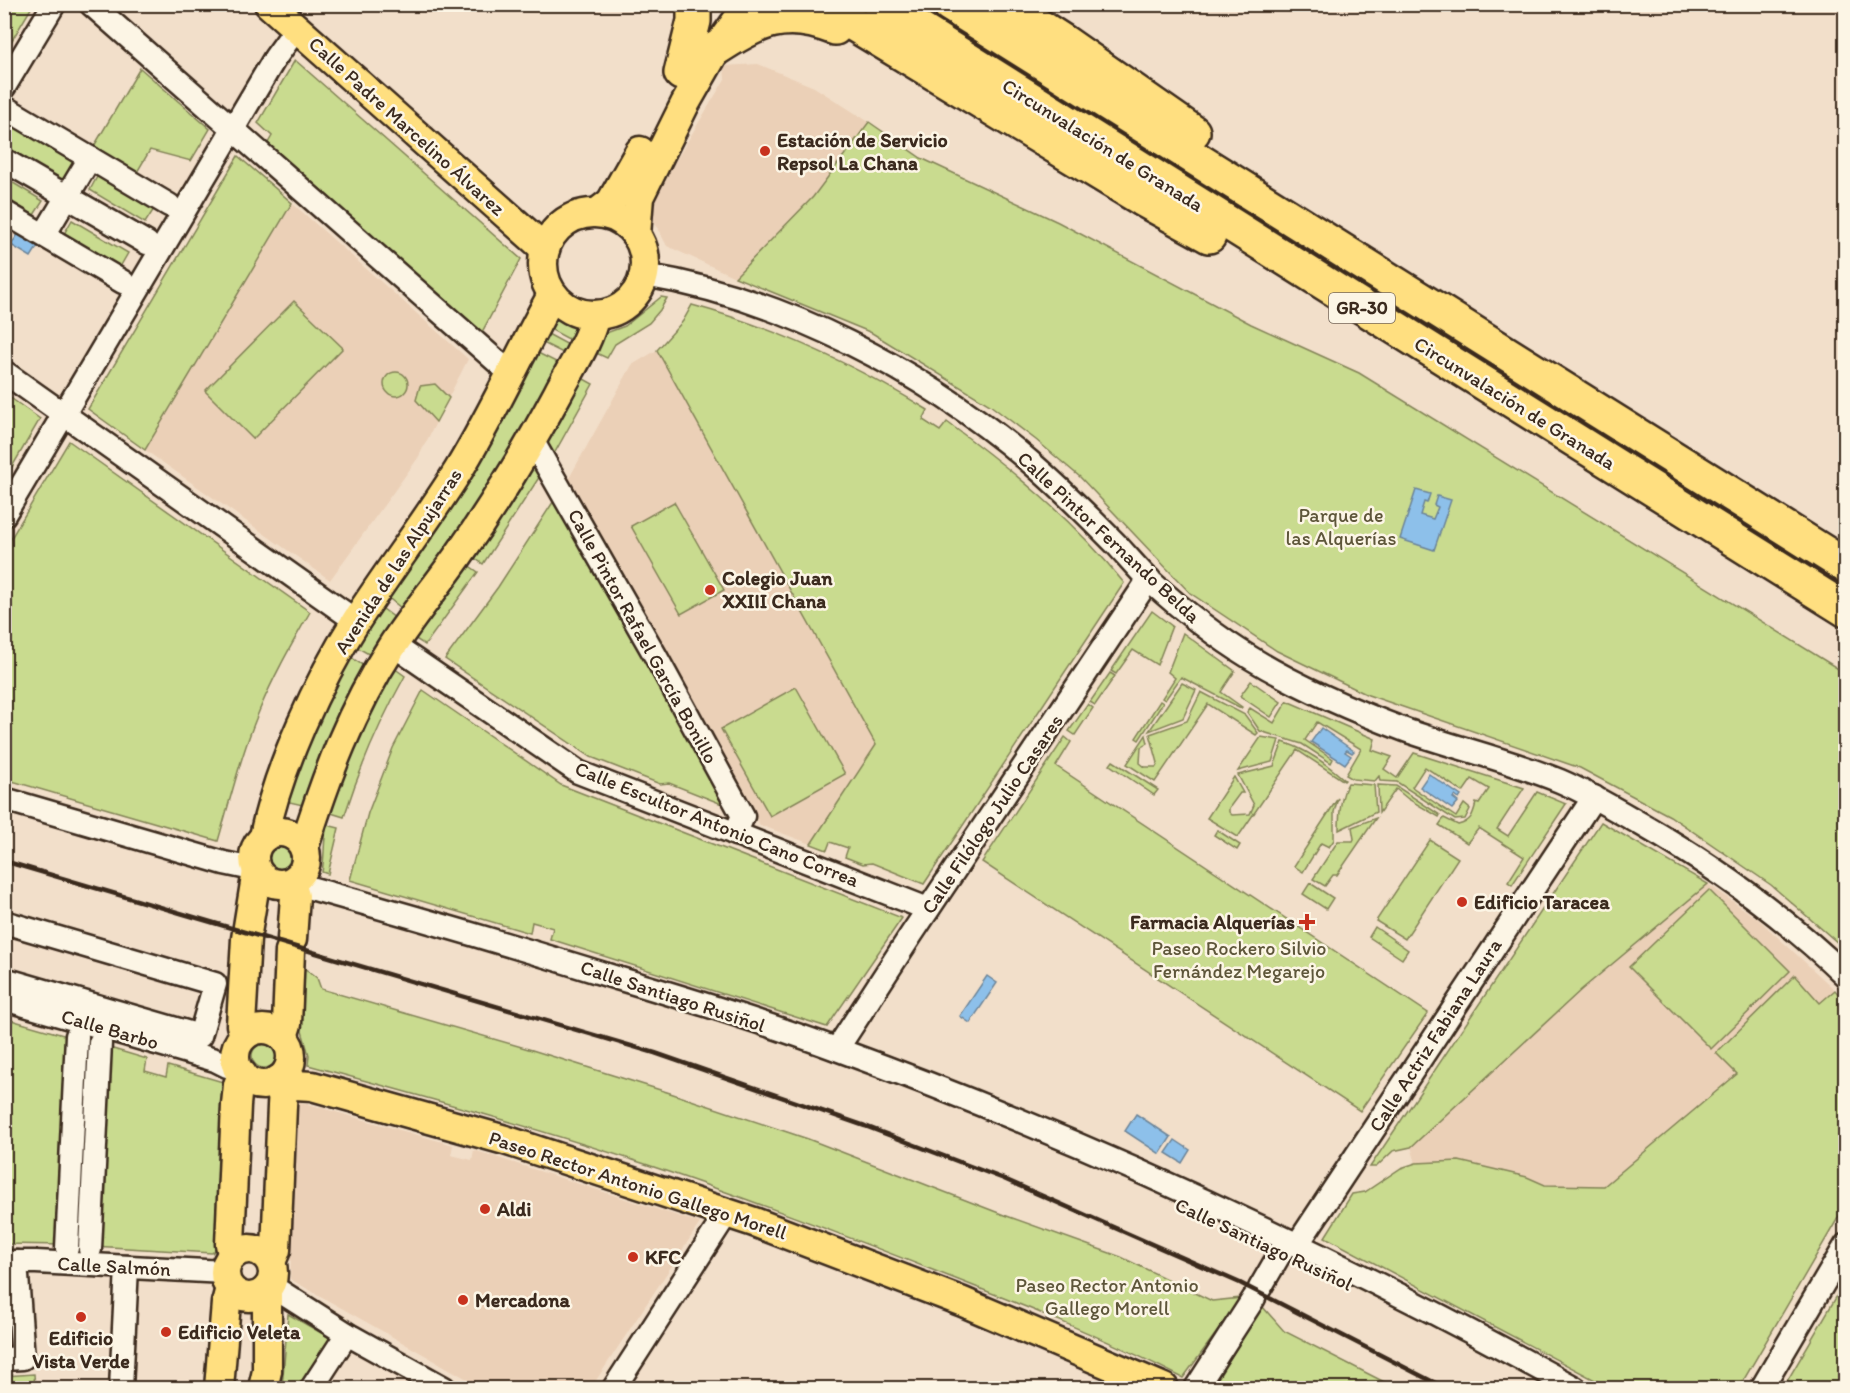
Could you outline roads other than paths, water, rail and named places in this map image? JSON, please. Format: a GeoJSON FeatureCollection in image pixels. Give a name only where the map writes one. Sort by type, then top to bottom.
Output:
{"type":"FeatureCollection","features":[{"type":"Feature","properties":{"kind":"highway"},"geometry":{"type":"LineString","coordinates":[[681,73],[694,21],[694,4]]}},
{"type":"Feature","properties":{"kind":"highway"},"geometry":{"type":"LineString","coordinates":[[810,4],[845,19],[1162,211],[1256,261],[1303,271]]}},
{"type":"Feature","properties":{"kind":"highway","name":"Circunvalación de Granada"},"geometry":{"type":"LineString","coordinates":[[879,4],[1845,610]]}},
{"type":"Feature","properties":{"kind":"highway","name":"Circunvalación de Granada"},"geometry":{"type":"LineString","coordinates":[[949,4],[1845,566]]}},
{"type":"Feature","properties":{"kind":"highway"},"geometry":{"type":"LineString","coordinates":[[1005,4],[1073,48],[1225,156],[1255,195]]}},
{"type":"Feature","properties":{"kind":"highway"},"geometry":{"type":"LineString","coordinates":[[717,48],[751,27],[779,18],[802,19],[830,26],[898,51]]}},
{"type":"Feature","properties":{"kind":"main road","name":"Calle Padre Marcelino Álvarez"},"geometry":{"type":"LineString","coordinates":[[269,4],[544,248]]}},
{"type":"Feature","properties":{"kind":"main road"},"geometry":{"type":"LineString","coordinates":[[598,212],[611,202],[624,183],[681,73],[705,33],[710,4]]}},
{"type":"Feature","properties":{"kind":"main road"},"geometry":{"type":"LineString","coordinates":[[636,235],[639,197],[685,104],[717,48],[738,19],[758,4]]}},
{"type":"Feature","properties":{"kind":"main road"},"geometry":{"type":"LineString","coordinates":[[598,212],[618,218],[636,235],[645,258],[644,275],[638,291],[627,303],[613,311],[596,315],[577,313],[552,295],[542,268],[544,248],[552,233],[562,223],[577,215],[598,212]]}},
{"type":"Feature","properties":{"kind":"main road","name":"Avenida de las Alpujarras"},"geometry":{"type":"LineString","coordinates":[[264,837],[286,765],[308,711],[333,660],[356,621],[459,469],[552,295]]}},
{"type":"Feature","properties":{"kind":"main road"},"geometry":{"type":"LineString","coordinates":[[304,847],[326,779],[346,729],[371,680],[393,645],[460,554],[532,440],[581,350],[596,315]]}},
{"type":"Feature","properties":{"kind":"main road"},"geometry":{"type":"LineString","coordinates":[[219,1389],[229,1271],[238,1085],[235,1058],[241,1025],[246,939],[255,868],[255,849],[264,837],[271,833],[286,832],[300,841],[307,856],[306,865],[293,881],[275,885],[261,877],[255,868]]}},
{"type":"Feature","properties":{"kind":"main road"},"geometry":{"type":"LineString","coordinates":[[283,1037],[287,1024],[295,896],[293,881]]}},
{"type":"Feature","properties":{"kind":"main road"},"geometry":{"type":"LineString","coordinates":[[229,1271],[244,1297],[260,1294],[269,1279],[276,1250],[283,1090],[289,1077],[291,1053],[289,1044],[283,1037],[268,1029],[260,1029],[235,1058]]}},
{"type":"Feature","properties":{"kind":"main road"},"geometry":{"type":"LineString","coordinates":[[235,1058],[255,1083],[263,1085],[289,1077]]}},
{"type":"Feature","properties":{"kind":"main road","name":"Paseo Rector Antonio Gallego Morell"},"geometry":{"type":"LineString","coordinates":[[289,1077],[505,1140],[727,1213],[963,1302],[1164,1389]]}},
{"type":"Feature","properties":{"kind":"main road"},"geometry":{"type":"LineString","coordinates":[[229,1271],[246,1248],[254,1249],[266,1256],[269,1279],[267,1361],[263,1389]]}},
{"type":"Feature","properties":{"kind":"street"},"geometry":{"type":"LineString","coordinates":[[4,87],[54,4]]}},
{"type":"Feature","properties":{"kind":"street"},"geometry":{"type":"LineString","coordinates":[[91,4],[502,366],[512,371]]}},
{"type":"Feature","properties":{"kind":"street"},"geometry":{"type":"LineString","coordinates":[[4,515],[232,129],[275,58],[297,29]]}},
{"type":"Feature","properties":{"kind":"street"},"geometry":{"type":"LineString","coordinates":[[9,110],[169,205]]}},
{"type":"Feature","properties":{"kind":"street"},"geometry":{"type":"LineString","coordinates":[[44,235],[90,158]]}},
{"type":"Feature","properties":{"kind":"street"},"geometry":{"type":"LineString","coordinates":[[4,160],[147,243]]}},
{"type":"Feature","properties":{"kind":"street"},"geometry":{"type":"LineString","coordinates":[[4,212],[123,282]]}},
{"type":"Feature","properties":{"kind":"street","name":"Calle Pintor Fernando Belda"},"geometry":{"type":"LineString","coordinates":[[644,275],[675,280],[731,296],[808,324],[867,352],[926,386],[976,419],[1029,460],[1082,509],[1149,579],[1197,621],[1250,658],[1313,693],[1408,731],[1506,761],[1594,797],[1684,849],[1760,900],[1811,942],[1845,976]]}},
{"type":"Feature","properties":{"kind":"street"},"geometry":{"type":"LineString","coordinates":[[4,372],[356,621]]}},
{"type":"Feature","properties":{"kind":"street","name":"Calle Pintor Rafael García Bonillo"},"geometry":{"type":"LineString","coordinates":[[532,440],[655,655],[743,816],[735,834]]}},
{"type":"Feature","properties":{"kind":"street","name":"Calle Filólogo Julio Casares"},"geometry":{"type":"LineString","coordinates":[[837,1049],[1149,579]]}},
{"type":"Feature","properties":{"kind":"street","name":"Calle Escultor Antonio Cano Correa"},"geometry":{"type":"LineString","coordinates":[[393,645],[578,772],[928,909]]}},
{"type":"Feature","properties":{"kind":"street","name":"Calle Actriz Fabiana Laura"},"geometry":{"type":"LineString","coordinates":[[1196,1389],[1257,1293],[1594,797]]}},
{"type":"Feature","properties":{"kind":"street"},"geometry":{"type":"LineString","coordinates":[[4,799],[224,863],[255,868]]}},
{"type":"Feature","properties":{"kind":"street","name":"Calle Santiago Rusiñol"},"geometry":{"type":"LineString","coordinates":[[293,881],[666,992],[837,1049],[1045,1130],[1057,1146],[1097,1167],[1289,1247],[1468,1344],[1491,1343],[1575,1389]]}},
{"type":"Feature","properties":{"kind":"street"},"geometry":{"type":"LineString","coordinates":[[4,922],[215,984],[200,1036],[4,979]]}},
{"type":"Feature","properties":{"kind":"street","name":"Calle Barbo"},"geometry":{"type":"LineString","coordinates":[[4,999],[235,1058]]}},
{"type":"Feature","properties":{"kind":"street"},"geometry":{"type":"LineString","coordinates":[[67,1248],[77,1036]]}},
{"type":"Feature","properties":{"kind":"street"},"geometry":{"type":"LineString","coordinates":[[90,1250],[100,1042]]}},
{"type":"Feature","properties":{"kind":"street"},"geometry":{"type":"LineString","coordinates":[[614,1389],[727,1213]]}},
{"type":"Feature","properties":{"kind":"street"},"geometry":{"type":"LineString","coordinates":[[1761,1389],[1845,1245]]}},
{"type":"Feature","properties":{"kind":"street"},"geometry":{"type":"LineString","coordinates":[[4,1359],[23,1358],[10,1262]]}},
{"type":"Feature","properties":{"kind":"street","name":"Calle Salmón"},"geometry":{"type":"LineString","coordinates":[[10,1262],[229,1271]]}},
{"type":"Feature","properties":{"kind":"street"},"geometry":{"type":"LineString","coordinates":[[121,1389],[127,1267]]}},
{"type":"Feature","properties":{"kind":"street"},"geometry":{"type":"LineString","coordinates":[[269,1279],[347,1334],[444,1389]]}},
{"type":"Feature","properties":{"kind":"street"},"geometry":{"type":"LineString","coordinates":[[312,1389],[347,1334]]}},
{"type":"Feature","properties":{"kind":"water"},"geometry":{"type":"Polygon","coordinates":[[[20,231],[40,243],[31,257],[11,245],[20,231]]]}},
{"type":"Feature","properties":{"kind":"water"},"geometry":{"type":"Polygon","coordinates":[[[1416,490],[1430,494],[1427,503],[1424,502],[1420,515],[1433,519],[1438,507],[1434,505],[1437,496],[1451,500],[1434,550],[1400,539],[1416,490]]]}},
{"type":"Feature","properties":{"kind":"water"},"geometry":{"type":"Polygon","coordinates":[[[1321,728],[1354,751],[1345,752],[1351,756],[1345,764],[1311,742],[1321,728]]]}},
{"type":"Feature","properties":{"kind":"water"},"geometry":{"type":"Polygon","coordinates":[[[1429,774],[1461,796],[1459,799],[1455,796],[1453,798],[1458,802],[1452,809],[1420,787],[1429,774]]]}},
{"type":"Feature","properties":{"kind":"water"},"geometry":{"type":"Polygon","coordinates":[[[987,976],[997,983],[970,1023],[960,1016],[987,976]]]}},
{"type":"Feature","properties":{"kind":"water"},"geometry":{"type":"Polygon","coordinates":[[[1136,1114],[1171,1137],[1160,1154],[1125,1131],[1136,1114]]]}},
{"type":"Feature","properties":{"kind":"water"},"geometry":{"type":"Polygon","coordinates":[[[1175,1140],[1190,1150],[1182,1163],[1166,1153],[1175,1140]]]}},
{"type":"Feature","properties":{"kind":"railway"},"geometry":{"type":"LineString","coordinates":[[4,861],[655,1053],[865,1126],[1004,1179],[1240,1283],[1445,1388]]}},
{"type":"Feature","properties":{"kind":"place","name":"Estación de Servicio Repsol La Chana"},"geometry":{"type":"Point","coordinates":[765,151]}},
{"type":"Feature","properties":{"kind":"place","name":"Colegio Juan XXIII Chana"},"geometry":{"type":"Point","coordinates":[710,590]}},
{"type":"Feature","properties":{"kind":"place","name":"Edificio Taracea"},"geometry":{"type":"Point","coordinates":[1462,902]}},
{"type":"Feature","properties":{"kind":"place","name":"Farmacia Alquerías"},"geometry":{"type":"Point","coordinates":[1307,922]}},
{"type":"Feature","properties":{"kind":"place","name":"Aldi"},"geometry":{"type":"Point","coordinates":[485,1209]}},
{"type":"Feature","properties":{"kind":"place","name":"KFC"},"geometry":{"type":"Point","coordinates":[633,1257]}},
{"type":"Feature","properties":{"kind":"place","name":"Mercadona"},"geometry":{"type":"Point","coordinates":[463,1300]}},
{"type":"Feature","properties":{"kind":"place","name":"Edificio Vista Verde"},"geometry":{"type":"Point","coordinates":[81,1317]}},
{"type":"Feature","properties":{"kind":"place","name":"Edificio Veleta"},"geometry":{"type":"Point","coordinates":[166,1332]}},
{"type":"Feature","properties":{"kind":"park label","name":"Parque de las Alquerías"},"geometry":{"type":"Point","coordinates":[1341,526]}},
{"type":"Feature","properties":{"kind":"park label","name":"Paseo Rockero Silvio Fernández Megarejo"},"geometry":{"type":"Point","coordinates":[1239,960]}}]}
